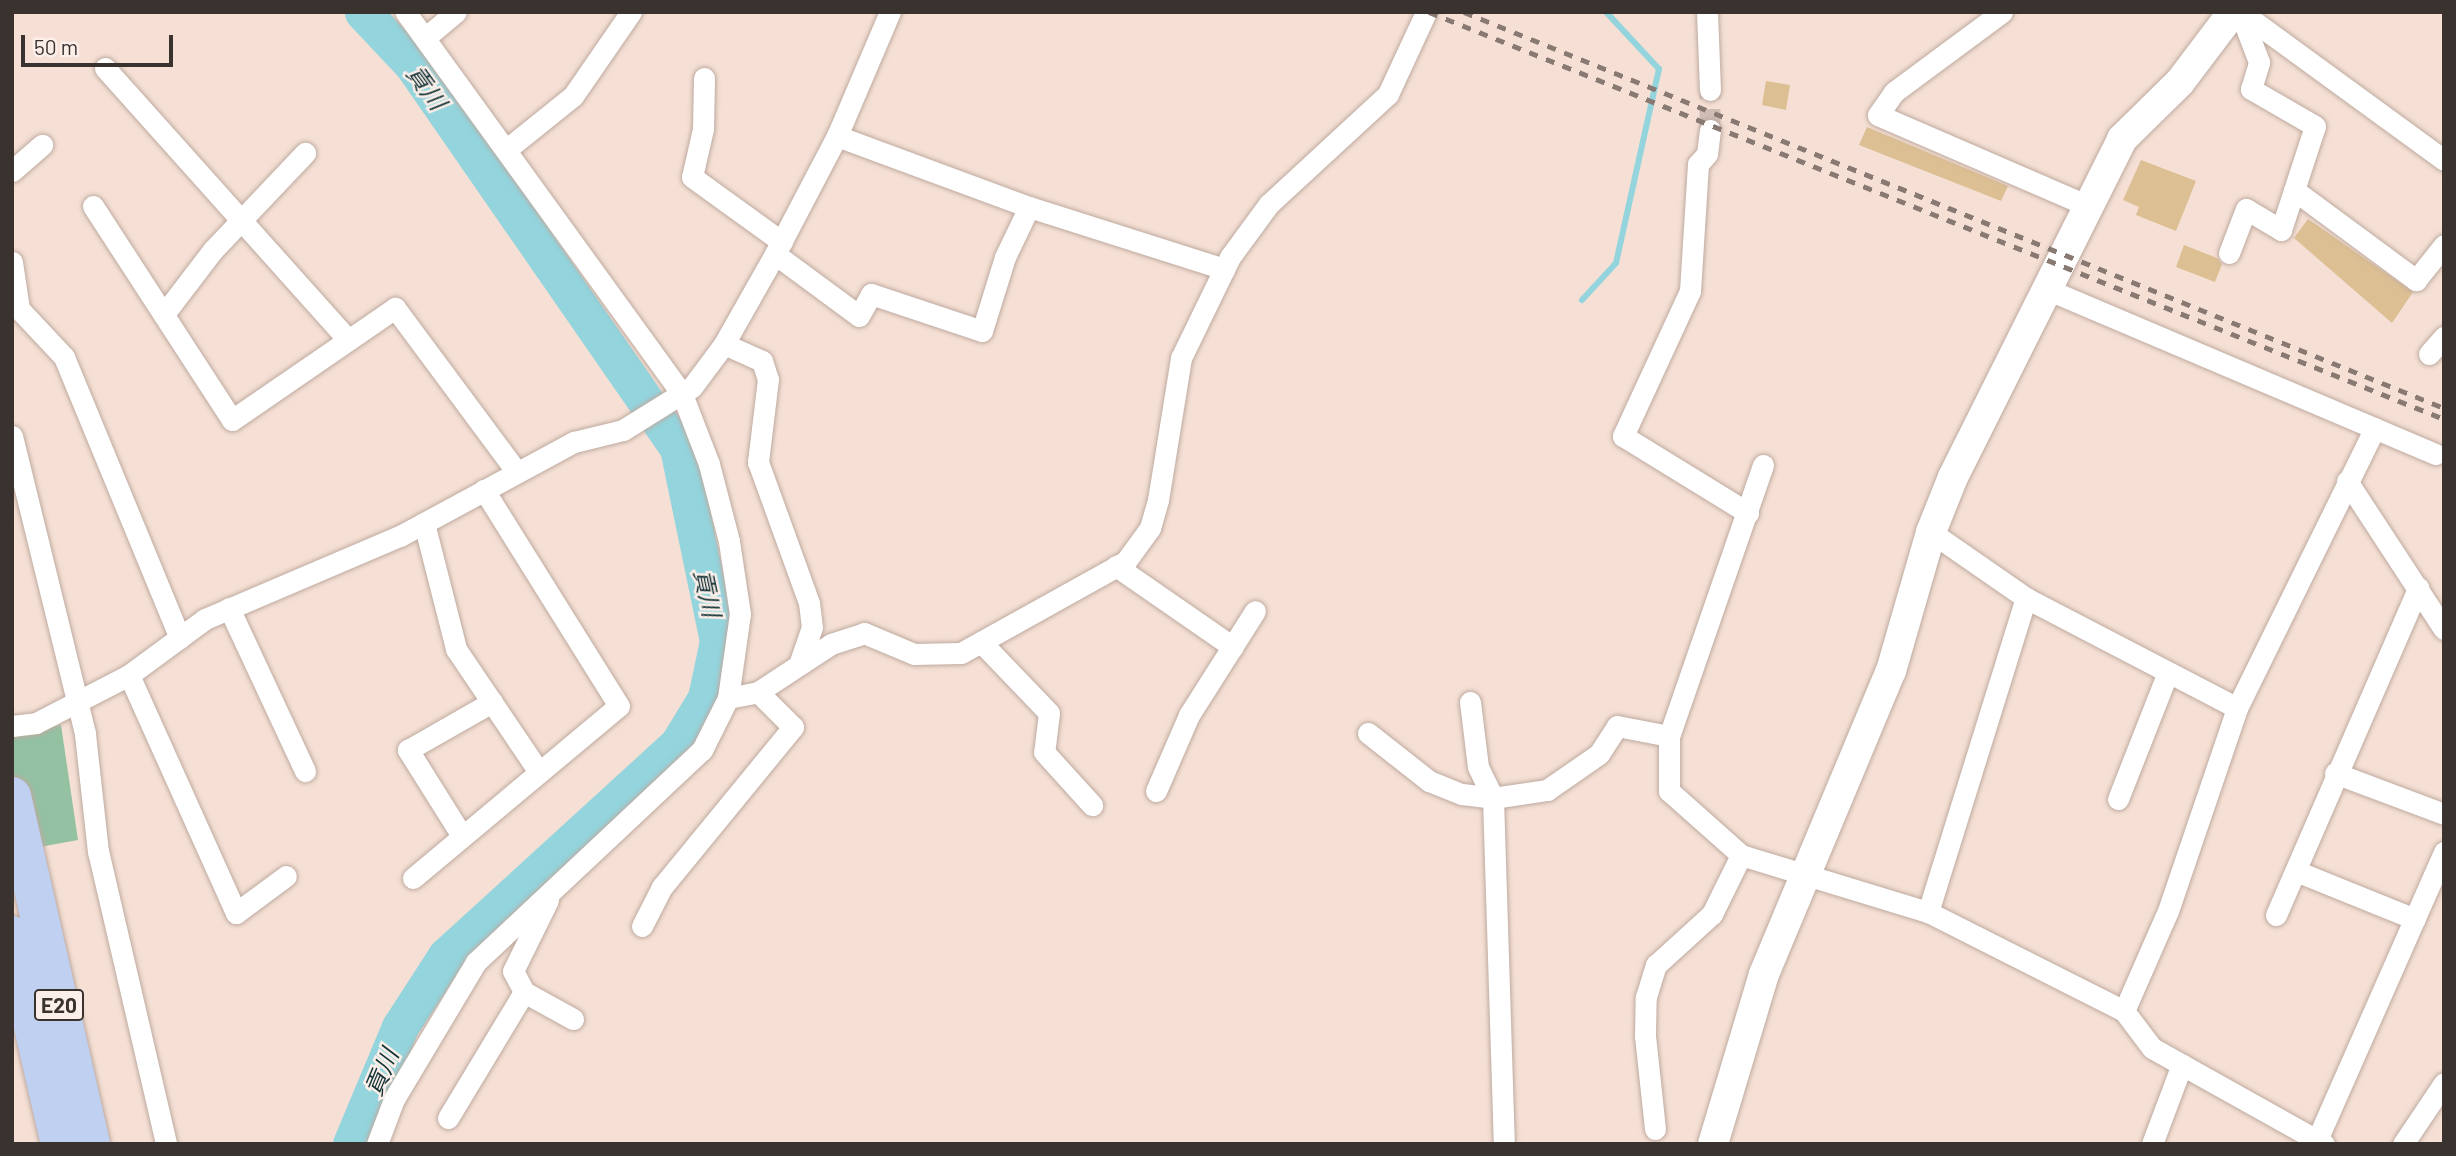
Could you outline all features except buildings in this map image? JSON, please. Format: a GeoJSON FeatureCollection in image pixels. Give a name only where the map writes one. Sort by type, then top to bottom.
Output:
{"type":"FeatureCollection","features":[{"type":"Feature","properties":{"kind":"highway","name":"E20"},"geometry":{"type":"LineString","coordinates":[[12,796],[91,1144]]}},
{"type":"Feature","properties":{"kind":"highway","name":"E20"},"geometry":{"type":"LineString","coordinates":[[12,935],[60,1144]]}},
{"type":"Feature","properties":{"kind":"street"},"geometry":{"type":"LineString","coordinates":[[377,1144],[394,1099],[476,962],[702,750],[728,698],[740,614],[729,541],[709,464],[677,397],[507,149],[405,12]]}},
{"type":"Feature","properties":{"kind":"street"},"geometry":{"type":"LineString","coordinates":[[426,37],[456,12]]}},
{"type":"Feature","properties":{"kind":"street"},"geometry":{"type":"LineString","coordinates":[[507,149],[573,96],[631,12]]}},
{"type":"Feature","properties":{"kind":"street"},"geometry":{"type":"LineString","coordinates":[[12,726],[36,723],[129,675],[180,638],[229,608],[424,523],[574,442],[623,430],[677,397],[724,344],[778,248],[837,136],[890,12]]}},
{"type":"Feature","properties":{"kind":"street"},"geometry":{"type":"LineString","coordinates":[[728,698],[758,692],[800,662],[864,633],[933,656],[961,653],[1116,566],[1150,528],[1181,358],[1224,269],[1269,204],[1388,94],[1426,12]]}},
{"type":"Feature","properties":{"kind":"street"},"geometry":{"type":"LineString","coordinates":[[1707,12],[1710,90]]}},
{"type":"Feature","properties":{"kind":"street"},"geometry":{"type":"LineString","coordinates":[[2002,12],[1894,92],[1878,115],[2088,206]]}},
{"type":"Feature","properties":{"kind":"street"},"geometry":{"type":"LineString","coordinates":[[1713,1144],[1764,974],[1891,671],[1930,532],[2122,139],[2180,82],[2233,12]]}},
{"type":"Feature","properties":{"kind":"street"},"geometry":{"type":"LineString","coordinates":[[2241,12],[2444,160]]}},
{"type":"Feature","properties":{"kind":"street"},"geometry":{"type":"LineString","coordinates":[[2229,253],[2246,209],[2281,230],[2315,126],[2252,89],[2259,62],[2241,12]]}},
{"type":"Feature","properties":{"kind":"street"},"geometry":{"type":"LineString","coordinates":[[105,68],[348,340]]}},
{"type":"Feature","properties":{"kind":"street"},"geometry":{"type":"LineString","coordinates":[[705,78],[704,129],[692,177],[859,316],[871,294],[982,331],[1005,257],[1029,207]]}},
{"type":"Feature","properties":{"kind":"street"},"geometry":{"type":"LineString","coordinates":[[1710,130],[1707,154],[1698,164],[1690,291],[1623,436],[1748,513]]}},
{"type":"Feature","properties":{"kind":"street"},"geometry":{"type":"LineString","coordinates":[[837,136],[1029,207],[1224,269]]}},
{"type":"Feature","properties":{"kind":"street"},"geometry":{"type":"LineString","coordinates":[[12,171],[42,145]]}},
{"type":"Feature","properties":{"kind":"street"},"geometry":{"type":"LineString","coordinates":[[164,314],[241,220],[305,153]]}},
{"type":"Feature","properties":{"kind":"street"},"geometry":{"type":"LineString","coordinates":[[2294,190],[2416,280],[2444,245]]}},
{"type":"Feature","properties":{"kind":"street"},"geometry":{"type":"LineString","coordinates":[[93,206],[232,420],[395,308],[517,472]]}},
{"type":"Feature","properties":{"kind":"street"},"geometry":{"type":"LineString","coordinates":[[12,262],[19,309],[64,357],[180,638]]}},
{"type":"Feature","properties":{"kind":"street"},"geometry":{"type":"LineString","coordinates":[[2049,290],[2436,454]]}},
{"type":"Feature","properties":{"kind":"street"},"geometry":{"type":"LineString","coordinates":[[2429,355],[2444,337]]}},
{"type":"Feature","properties":{"kind":"street"},"geometry":{"type":"LineString","coordinates":[[724,344],[762,361],[768,379],[758,462],[809,603],[812,627],[800,662]]}},
{"type":"Feature","properties":{"kind":"street"},"geometry":{"type":"LineString","coordinates":[[2124,1011],[2168,911],[2237,708],[2375,428]]}},
{"type":"Feature","properties":{"kind":"street"},"geometry":{"type":"LineString","coordinates":[[12,436],[76,701],[98,851],[166,1144]]}},
{"type":"Feature","properties":{"kind":"street"},"geometry":{"type":"LineString","coordinates":[[1763,465],[1669,736],[1669,791],[1741,855],[1805,878],[1928,912],[2124,1011],[2152,1048],[2320,1142],[2415,919],[2438,882],[2444,852]]}},
{"type":"Feature","properties":{"kind":"street"},"geometry":{"type":"LineString","coordinates":[[2347,481],[2444,629]]}},
{"type":"Feature","properties":{"kind":"street"},"geometry":{"type":"LineString","coordinates":[[412,878],[619,706],[484,490]]}},
{"type":"Feature","properties":{"kind":"street"},"geometry":{"type":"LineString","coordinates":[[424,523],[456,649],[540,772]]}},
{"type":"Feature","properties":{"kind":"street"},"geometry":{"type":"LineString","coordinates":[[1930,532],[2026,598],[2237,708]]}},
{"type":"Feature","properties":{"kind":"street"},"geometry":{"type":"LineString","coordinates":[[1116,566],[1233,647]]}},
{"type":"Feature","properties":{"kind":"street"},"geometry":{"type":"LineString","coordinates":[[2276,915],[2417,588]]}},
{"type":"Feature","properties":{"kind":"street"},"geometry":{"type":"LineString","coordinates":[[1928,912],[2026,598]]}},
{"type":"Feature","properties":{"kind":"street"},"geometry":{"type":"LineString","coordinates":[[229,608],[304,771]]}},
{"type":"Feature","properties":{"kind":"street"},"geometry":{"type":"LineString","coordinates":[[1156,790],[1189,715],[1255,611]]}},
{"type":"Feature","properties":{"kind":"street"},"geometry":{"type":"LineString","coordinates":[[981,642],[1049,713],[1044,752],[1092,805]]}},
{"type":"Feature","properties":{"kind":"street"},"geometry":{"type":"LineString","coordinates":[[2118,799],[2168,672]]}},
{"type":"Feature","properties":{"kind":"street"},"geometry":{"type":"LineString","coordinates":[[129,675],[236,913],[286,876]]}},
{"type":"Feature","properties":{"kind":"street"},"geometry":{"type":"LineString","coordinates":[[642,926],[662,887],[793,727],[758,692]]}},
{"type":"Feature","properties":{"kind":"street"},"geometry":{"type":"LineString","coordinates":[[462,836],[408,750],[492,702]]}},
{"type":"Feature","properties":{"kind":"street"},"geometry":{"type":"LineString","coordinates":[[1470,702],[1478,767],[1493,798],[1504,1144]]}},
{"type":"Feature","properties":{"kind":"street"},"geometry":{"type":"LineString","coordinates":[[1368,733],[1429,780],[1462,794],[1493,798],[1547,790],[1599,754],[1617,726],[1669,736]]}},
{"type":"Feature","properties":{"kind":"street"},"geometry":{"type":"LineString","coordinates":[[2335,773],[2444,814]]}},
{"type":"Feature","properties":{"kind":"street"},"geometry":{"type":"LineString","coordinates":[[1655,1129],[1645,1036],[1646,997],[1656,965],[1712,914],[1741,855]]}},
{"type":"Feature","properties":{"kind":"street"},"geometry":{"type":"LineString","coordinates":[[2296,871],[2415,919]]}},
{"type":"Feature","properties":{"kind":"street"},"geometry":{"type":"LineString","coordinates":[[553,888],[513,971],[524,992],[573,1019]]}},
{"type":"Feature","properties":{"kind":"street"},"geometry":{"type":"LineString","coordinates":[[448,1118],[524,992]]}},
{"type":"Feature","properties":{"kind":"street"},"geometry":{"type":"LineString","coordinates":[[2152,1144],[2182,1064]]}},
{"type":"Feature","properties":{"kind":"street"},"geometry":{"type":"LineString","coordinates":[[2403,1144],[2444,1083]]}},
{"type":"Feature","properties":{"kind":"green space"},"geometry":{"type":"Polygon","coordinates":[[[61,725],[78,840],[12,852],[12,736],[61,725]]]}},
{"type":"Feature","properties":{"kind":"waterway","name":"貢川"},"geometry":{"type":"LineString","coordinates":[[351,1144],[400,1027],[446,956],[678,744],[706,698],[718,641],[678,448],[411,63],[363,12]]}},
{"type":"Feature","properties":{"kind":"waterway"},"geometry":{"type":"LineString","coordinates":[[1582,300],[1616,263],[1659,69],[1606,12]]}},
{"type":"Feature","properties":{"kind":"tunnel"},"geometry":{"type":"LineString","coordinates":[[1710,90],[1710,130]]}},
{"type":"Feature","properties":{"kind":"railway"},"geometry":{"type":"LineString","coordinates":[[1429,12],[2444,419]]}},
{"type":"Feature","properties":{"kind":"railway"},"geometry":{"type":"LineString","coordinates":[[1464,12],[2444,408]]}}]}
